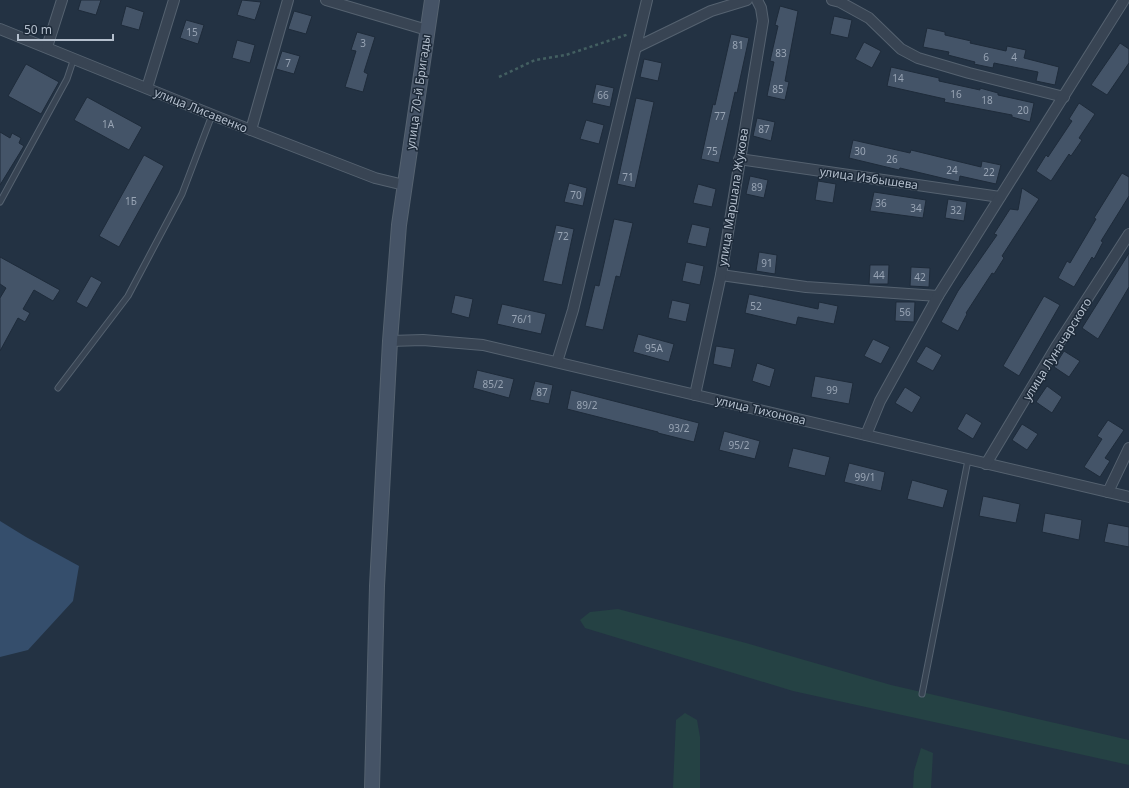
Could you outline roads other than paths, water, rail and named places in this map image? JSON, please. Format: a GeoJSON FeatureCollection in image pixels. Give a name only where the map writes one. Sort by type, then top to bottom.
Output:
{"type":"FeatureCollection","features":[{"type":"Feature","properties":{"kind":"main road","name":"улица 70-й Бригады"},"geometry":{"type":"LineString","coordinates":[[372,788],[377,586],[390,341],[404,185],[432,0]]}},
{"type":"Feature","properties":{"kind":"street"},"geometry":{"type":"LineString","coordinates":[[47,47],[62,0]]}},
{"type":"Feature","properties":{"kind":"street"},"geometry":{"type":"LineString","coordinates":[[147,88],[174,0]]}},
{"type":"Feature","properties":{"kind":"street"},"geometry":{"type":"LineString","coordinates":[[251,130],[288,0]]}},
{"type":"Feature","properties":{"kind":"street"},"geometry":{"type":"LineString","coordinates":[[326,0],[427,30]]}},
{"type":"Feature","properties":{"kind":"street"},"geometry":{"type":"LineString","coordinates":[[557,362],[573,310],[648,0]]}},
{"type":"Feature","properties":{"kind":"street"},"geometry":{"type":"LineString","coordinates":[[637,47],[711,11],[746,0]]}},
{"type":"Feature","properties":{"kind":"street","name":"улица Маршала Жукова"},"geometry":{"type":"LineString","coordinates":[[695,394],[721,275],[763,21],[761,8],[757,0]]}},
{"type":"Feature","properties":{"kind":"street"},"geometry":{"type":"LineString","coordinates":[[832,0],[840,2],[869,18],[901,49],[918,58],[969,73],[1064,97]]}},
{"type":"Feature","properties":{"kind":"street"},"geometry":{"type":"LineString","coordinates":[[866,435],[880,401],[938,296],[1124,0]]}},
{"type":"Feature","properties":{"kind":"street","name":"улица Лисавенко"},"geometry":{"type":"LineString","coordinates":[[0,29],[212,115],[375,178],[404,185]]}},
{"type":"Feature","properties":{"kind":"street","name":"улица Избышева"},"geometry":{"type":"LineString","coordinates":[[739,159],[1000,197]]}},
{"type":"Feature","properties":{"kind":"street","name":"улица Луначарского"},"geometry":{"type":"LineString","coordinates":[[986,464],[1056,347],[1129,234]]}},
{"type":"Feature","properties":{"kind":"street"},"geometry":{"type":"LineString","coordinates":[[721,275],[806,287],[938,296]]}},
{"type":"Feature","properties":{"kind":"street","name":"улица Тихонова"},"geometry":{"type":"LineString","coordinates":[[390,341],[458,342],[483,345],[1129,497]]}},
{"type":"Feature","properties":{"kind":"street"},"geometry":{"type":"LineString","coordinates":[[1108,492],[1129,448]]}},
{"type":"Feature","properties":{"kind":"lane"},"geometry":{"type":"LineString","coordinates":[[0,202],[67,79],[74,58]]}},
{"type":"Feature","properties":{"kind":"lane"},"geometry":{"type":"LineString","coordinates":[[58,388],[128,296],[182,194],[212,115]]}},
{"type":"Feature","properties":{"kind":"lane"},"geometry":{"type":"LineString","coordinates":[[922,694],[968,460]]}},
{"type":"Feature","properties":{"kind":"water"},"geometry":{"type":"Polygon","coordinates":[[[0,521],[79,566],[73,601],[28,650],[0,657],[0,521]]]}}]}
